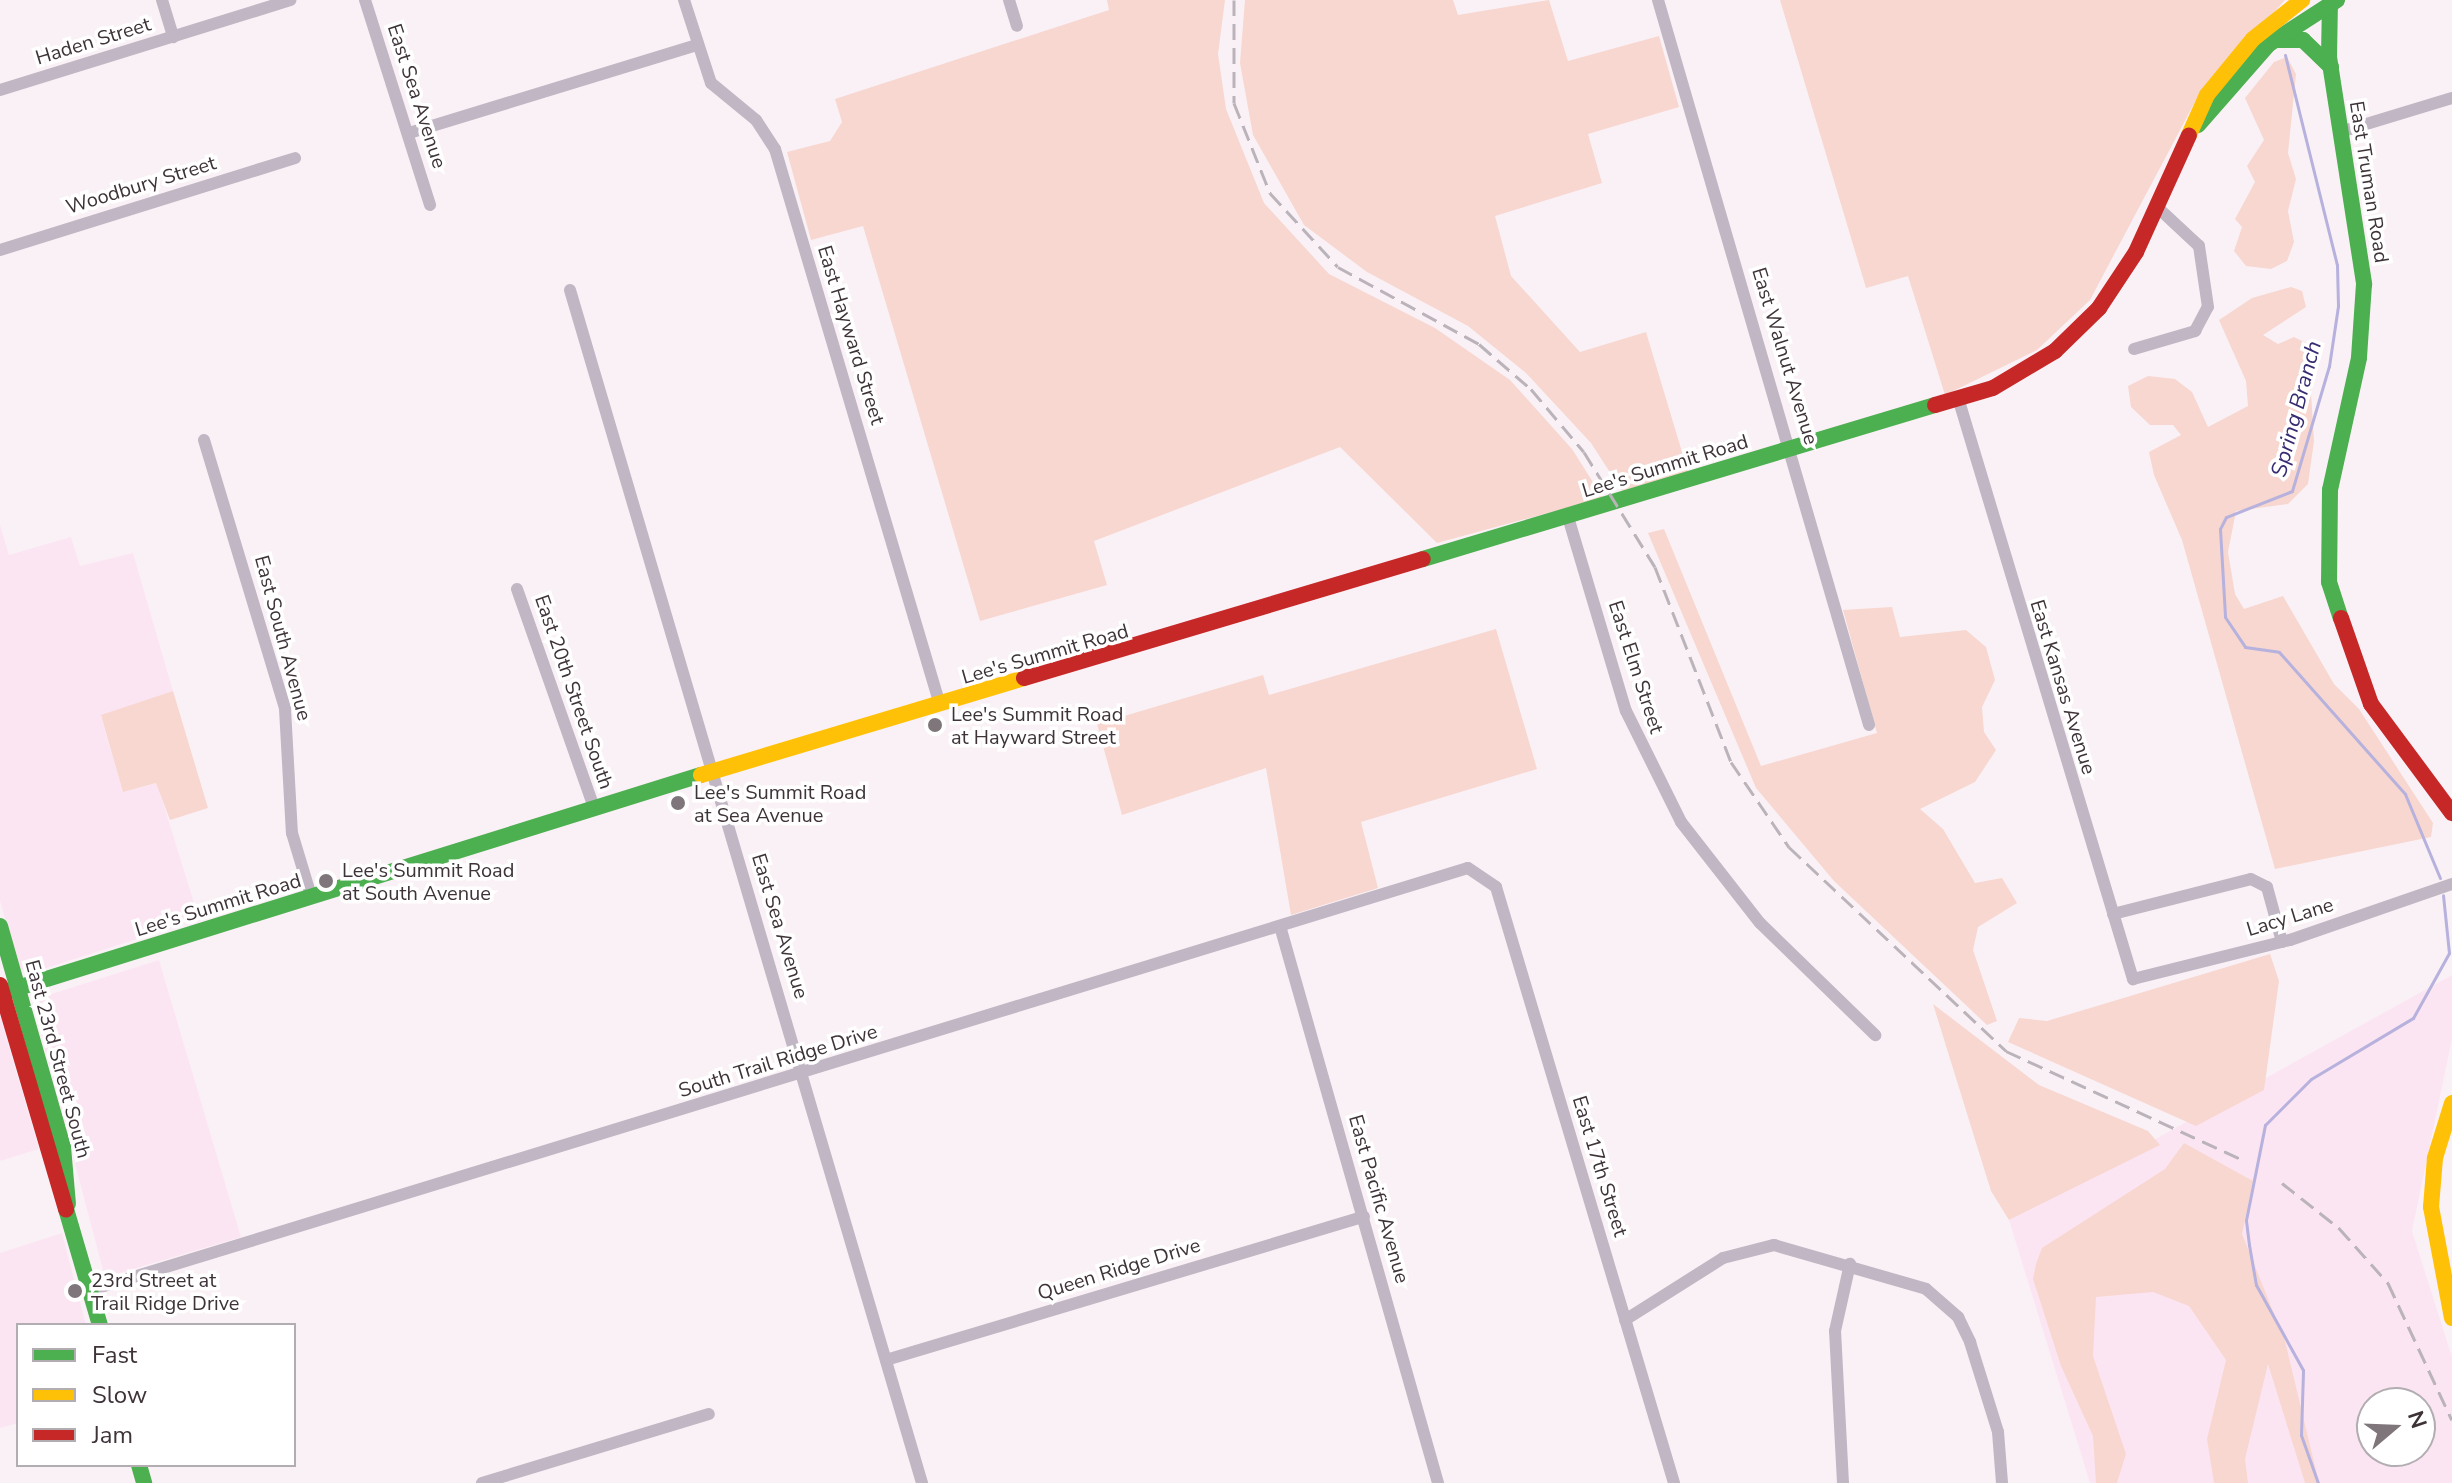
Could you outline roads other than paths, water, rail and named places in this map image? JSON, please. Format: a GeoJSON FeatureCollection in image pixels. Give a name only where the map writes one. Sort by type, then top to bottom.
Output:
{"type":"FeatureCollection","features":[{"type":"Feature","properties":{"kind":"main road"},"geometry":{"type":"LineString","coordinates":[[2194,129],[2207,95],[2241,50],[2302,0]]}},
{"type":"Feature","properties":{"kind":"main road"},"geometry":{"type":"LineString","coordinates":[[2194,129],[2274,41],[2332,1]]}},
{"type":"Feature","properties":{"kind":"main road","name":"East Truman Road"},"geometry":{"type":"LineString","coordinates":[[2332,1],[2331,67],[2364,284],[2359,358],[2330,490],[2329,582],[2371,704],[2452,813]]}},
{"type":"Feature","properties":{"kind":"main road"},"geometry":{"type":"LineString","coordinates":[[2274,41],[2303,40],[2331,67]]}},
{"type":"Feature","properties":{"kind":"main road","name":"Lee's Summit Road"},"geometry":{"type":"LineString","coordinates":[[5,990],[713,771],[1792,448],[1959,401],[2025,371],[2085,323],[2120,279],[2194,129]]}},
{"type":"Feature","properties":{"kind":"main road","name":"East 23rd Street South"},"geometry":{"type":"LineString","coordinates":[[0,926],[5,990],[99,1323]]}},
{"type":"Feature","properties":{"kind":"main road"},"geometry":{"type":"LineString","coordinates":[[2452,1103],[2435,1158],[2431,1207],[2452,1318]]}},
{"type":"Feature","properties":{"kind":"street"},"geometry":{"type":"LineString","coordinates":[[162,0],[173,37]]}},
{"type":"Feature","properties":{"kind":"street","name":"Haden Street"},"geometry":{"type":"LineString","coordinates":[[0,90],[290,0]]}},
{"type":"Feature","properties":{"kind":"street","name":"East Sea Avenue"},"geometry":{"type":"LineString","coordinates":[[365,0],[430,205]]}},
{"type":"Feature","properties":{"kind":"street","name":"East Hayward Street"},"geometry":{"type":"LineString","coordinates":[[684,0],[711,83],[756,120],[775,149],[940,705]]}},
{"type":"Feature","properties":{"kind":"street"},"geometry":{"type":"LineString","coordinates":[[1009,0],[1017,26]]}},
{"type":"Feature","properties":{"kind":"street","name":"East Walnut Avenue"},"geometry":{"type":"LineString","coordinates":[[1658,0],[1792,448],[1869,725]]}},
{"type":"Feature","properties":{"kind":"street"},"geometry":{"type":"LineString","coordinates":[[409,133],[697,45]]}},
{"type":"Feature","properties":{"kind":"street"},"geometry":{"type":"LineString","coordinates":[[2340,132],[2452,98]]}},
{"type":"Feature","properties":{"kind":"street","name":"Woodbury Street"},"geometry":{"type":"LineString","coordinates":[[0,250],[295,158]]}},
{"type":"Feature","properties":{"kind":"street"},"geometry":{"type":"LineString","coordinates":[[2134,349],[2195,331],[2208,307],[2199,246],[2157,207]]}},
{"type":"Feature","properties":{"kind":"street","name":"East Sea Avenue"},"geometry":{"type":"LineString","coordinates":[[570,290],[922,1483]]}},
{"type":"Feature","properties":{"kind":"street","name":"East Kansas Avenue"},"geometry":{"type":"LineString","coordinates":[[1959,401],[2113,914],[2137,980]]}},
{"type":"Feature","properties":{"kind":"street","name":"East South Avenue"},"geometry":{"type":"LineString","coordinates":[[204,440],[285,709],[292,833],[311,896]]}},
{"type":"Feature","properties":{"kind":"street","name":"East Elm Street"},"geometry":{"type":"LineString","coordinates":[[1568,517],[1626,711],[1681,822],[1760,923],[1875,1035]]}},
{"type":"Feature","properties":{"kind":"street","name":"East 20th Street South"},"geometry":{"type":"LineString","coordinates":[[517,589],[594,808]]}},
{"type":"Feature","properties":{"kind":"street","name":"South Trail Ridge Drive"},"geometry":{"type":"LineString","coordinates":[[91,1290],[803,1075],[1280,926],[1476,869]]}},
{"type":"Feature","properties":{"kind":"street","name":"East 17th Street"},"geometry":{"type":"LineString","coordinates":[[1476,869],[1496,887],[1674,1483]]}},
{"type":"Feature","properties":{"kind":"street"},"geometry":{"type":"LineString","coordinates":[[2113,914],[2251,879],[2267,887],[2282,942]]}},
{"type":"Feature","properties":{"kind":"street","name":"Lacy Lane"},"geometry":{"type":"LineString","coordinates":[[2137,980],[2282,942],[2452,884]]}},
{"type":"Feature","properties":{"kind":"street","name":"East Pacific Avenue"},"geometry":{"type":"LineString","coordinates":[[1280,926],[1438,1483]]}},
{"type":"Feature","properties":{"kind":"street","name":"Queen Ridge Drive"},"geometry":{"type":"LineString","coordinates":[[886,1360],[1364,1217]]}},
{"type":"Feature","properties":{"kind":"street"},"geometry":{"type":"LineString","coordinates":[[1625,1320],[1750,1248],[1792,1245],[1926,1289],[1951,1309],[1970,1342],[1998,1432],[2002,1483]]}},
{"type":"Feature","properties":{"kind":"street"},"geometry":{"type":"LineString","coordinates":[[1843,1483],[1835,1331],[1850,1264]]}},
{"type":"Feature","properties":{"kind":"street"},"geometry":{"type":"LineString","coordinates":[[482,1483],[709,1414]]}},
{"type":"Feature","properties":{"kind":"waterway","name":"Spring Branch"},"geometry":{"type":"LineString","coordinates":[[2285,55],[2337,265],[2338,306],[2329,366],[2292,491],[2226,517],[2220,529],[2225,617],[2245,647],[2279,652],[2405,794],[2440,878]]}},
{"type":"Feature","properties":{"kind":"waterway","name":"Spring Branch"},"geometry":{"type":"LineString","coordinates":[[2318,1483],[2301,1435],[2303,1370],[2256,1285],[2249,1245],[2246,1220],[2265,1125],[2311,1079],[2413,1018],[2449,953],[2443,895]]}},
{"type":"Feature","properties":{"kind":"railway"},"geometry":{"type":"LineString","coordinates":[[1234,0],[1234,103],[1270,193],[1338,267],[1479,344],[1531,389],[1584,452],[1655,567],[1731,762],[1789,847],[2006,1051],[2245,1161]]}},
{"type":"Feature","properties":{"kind":"railway"},"geometry":{"type":"LineString","coordinates":[[2282,1183],[2339,1228],[2388,1283],[2452,1420]]}},
{"type":"Feature","properties":{"kind":"place","name":"Lee's Summit Road at Hayward Street"},"geometry":{"type":"Point","coordinates":[935,725]}},
{"type":"Feature","properties":{"kind":"place","name":"Lee's Summit Road at Sea Avenue"},"geometry":{"type":"Point","coordinates":[678,803]}},
{"type":"Feature","properties":{"kind":"place","name":"Lee's Summit Road at South Avenue"},"geometry":{"type":"Point","coordinates":[326,881]}},
{"type":"Feature","properties":{"kind":"place","name":"23rd Street at Trail Ridge Drive"},"geometry":{"type":"Point","coordinates":[75,1291]}}]}
